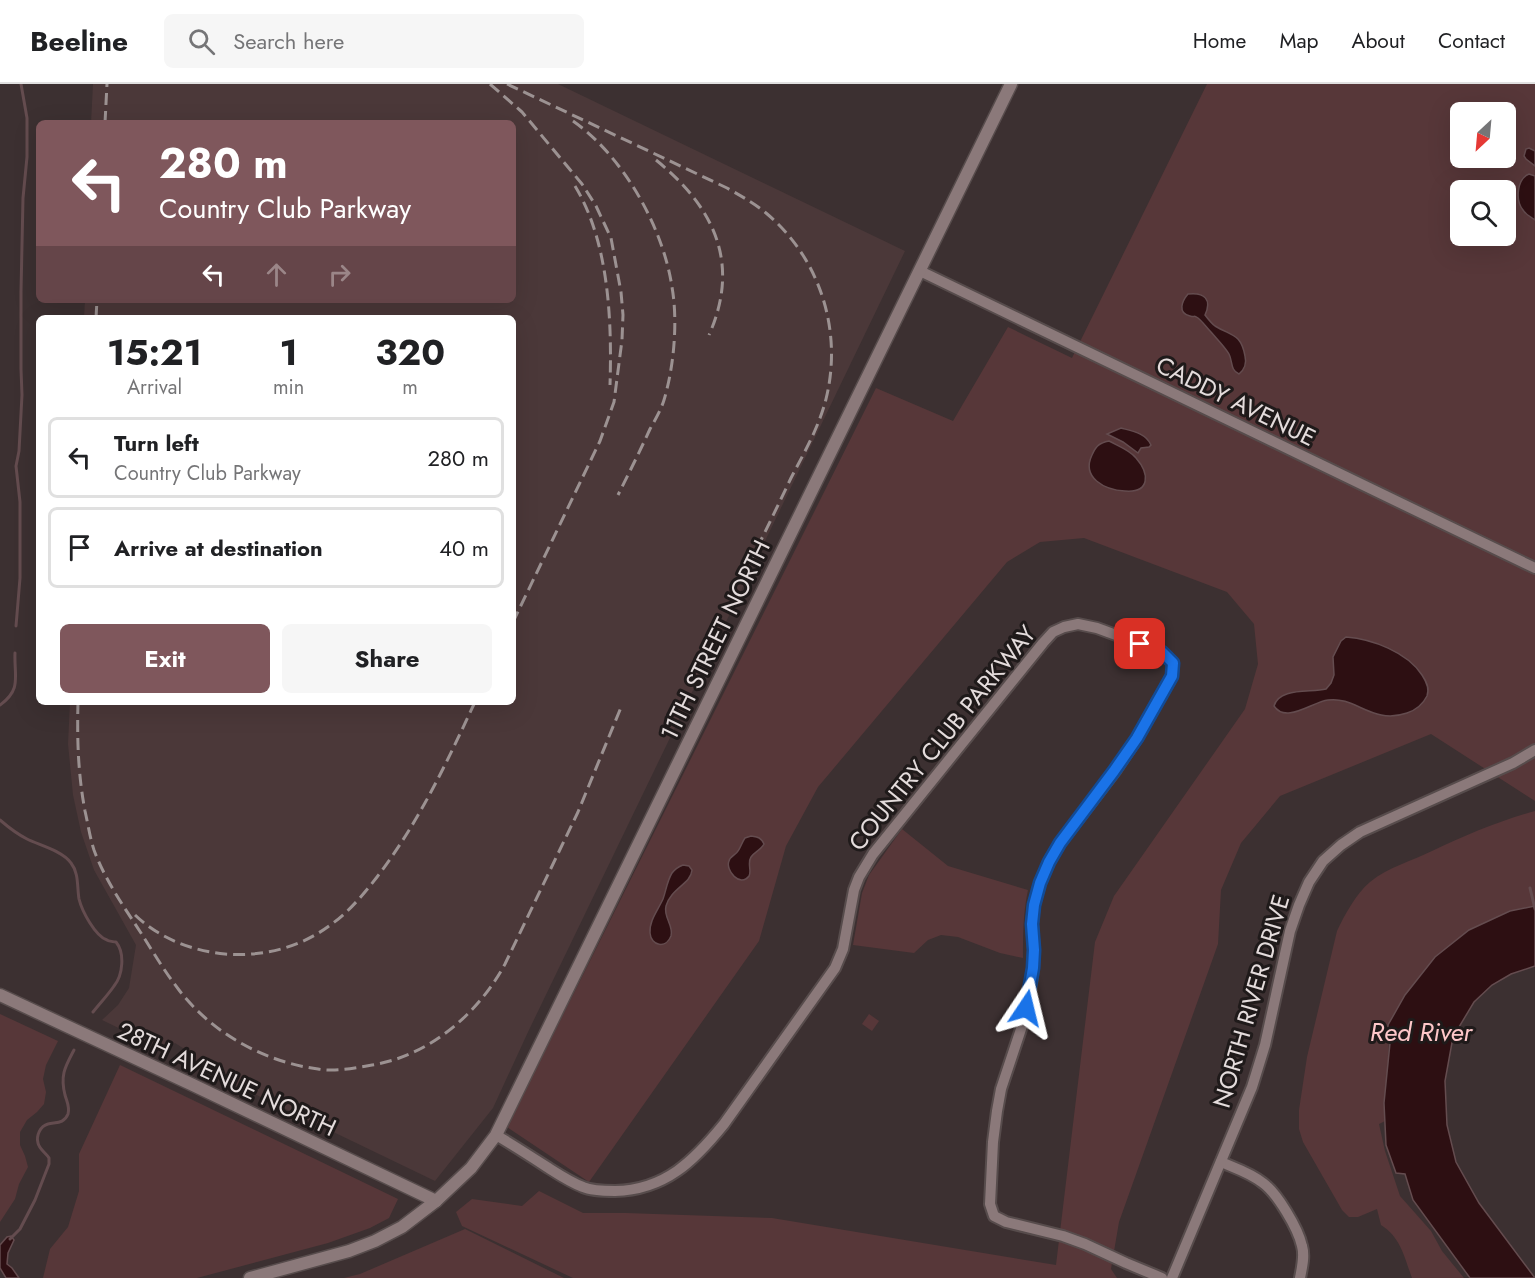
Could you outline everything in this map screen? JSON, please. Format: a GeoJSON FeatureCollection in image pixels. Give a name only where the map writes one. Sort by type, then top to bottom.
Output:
{"type":"FeatureCollection","features":[{"type":"Feature","properties":{"kind":"street","name":"11TH STREET NORTH"},"geometry":{"type":"LineString","coordinates":[[250,1278],[349,1251],[402,1227],[436,1201],[471,1168],[496,1135],[1011,84]]}},
{"type":"Feature","properties":{"kind":"street","name":"CADDY AVENUE"},"geometry":{"type":"LineString","coordinates":[[920,271],[1535,568]]}},
{"type":"Feature","properties":{"kind":"street","name":"COUNTRY CLUB PARKWAY"},"geometry":{"type":"LineString","coordinates":[[496,1135],[584,1188],[605,1191],[629,1191],[652,1185],[690,1162],[724,1124],[835,968],[843,949],[854,890],[873,854],[1043,643],[1053,632],[1078,624],[1096,628],[1162,652],[1173,663],[1172,676],[1137,738],[1060,843],[1040,883],[1032,924],[1034,950],[1030,992],[1023,1023],[1001,1089],[997,1111],[990,1204],[994,1216],[1006,1222],[1063,1236],[1162,1278]]}},
{"type":"Feature","properties":{"kind":"street","name":"NORTH RIVER DRIVE"},"geometry":{"type":"LineString","coordinates":[[1172,1278],[1252,1087],[1259,1067],[1290,931],[1309,882],[1323,861],[1360,832],[1513,763],[1535,750]]}},
{"type":"Feature","properties":{"kind":"street","name":"28TH AVENUE NORTH"},"geometry":{"type":"LineString","coordinates":[[0,995],[193,1084],[436,1201]]}},
{"type":"Feature","properties":{"kind":"street"},"geometry":{"type":"LineString","coordinates":[[1221,1162],[1249,1174],[1264,1183],[1276,1195],[1302,1245],[1303,1263],[1300,1278]]}},
{"type":"Feature","properties":{"kind":"shaded area"},"geometry":{"type":"Polygon","coordinates":[[[93,84],[558,84],[905,251],[493,1108],[435,1181],[182,1059],[186,1050],[175,1043],[164,1050],[102,1020],[118,1005],[129,988],[136,945],[94,870],[81,832],[73,795],[68,744],[70,705],[516,705],[516,315],[84,315],[85,303],[516,303],[516,120],[91,120],[93,84]]]}},
{"type":"Feature","properties":{"kind":"shaded area"},"geometry":{"type":"Polygon","coordinates":[[[1207,84],[1535,84],[1535,801],[1431,734],[1280,796],[1241,843],[1221,890],[1218,944],[1119,1222],[1111,1269],[1117,1278],[573,1278],[462,1226],[456,1212],[472,1199],[522,1206],[539,1191],[583,1213],[772,1218],[1056,1265],[1095,942],[1114,896],[1245,709],[1258,664],[1254,624],[1227,592],[1084,538],[1040,542],[1007,562],[818,787],[786,846],[759,941],[589,1182],[507,1127],[876,388],[953,421],[1008,327],[1072,358],[1207,84]]]}},
{"type":"Feature","properties":{"kind":"shaded area"},"geometry":{"type":"Polygon","coordinates":[[[1535,811],[1535,906],[1510,911],[1469,930],[1435,957],[1388,1025],[1385,1121],[1379,1124],[1385,1151],[1400,1196],[1431,1231],[1442,1251],[1464,1278],[1412,1278],[1401,1248],[1388,1230],[1381,1225],[1377,1209],[1358,1217],[1349,1217],[1342,1210],[1303,1142],[1299,1129],[1299,1110],[1307,1057],[1337,931],[1360,892],[1384,872],[1483,829],[1535,811]]]}},
{"type":"Feature","properties":{"kind":"shaded area"},"geometry":{"type":"Polygon","coordinates":[[[902,829],[948,866],[1028,890],[1024,916],[1023,958],[1000,953],[958,937],[941,935],[928,940],[914,953],[853,945],[862,893],[869,875],[902,829]]]}},
{"type":"Feature","properties":{"kind":"shaded area"},"geometry":{"type":"Polygon","coordinates":[[[0,1014],[58,1041],[46,1065],[43,1079],[46,1092],[44,1104],[27,1120],[20,1132],[20,1145],[28,1167],[19,1184],[15,1199],[0,1222],[0,1014]]]}},
{"type":"Feature","properties":{"kind":"shaded area"},"geometry":{"type":"Polygon","coordinates":[[[869,1014],[879,1021],[872,1031],[862,1024],[869,1014]]]}},
{"type":"Feature","properties":{"kind":"shaded area"},"geometry":{"type":"Polygon","coordinates":[[[120,1065],[398,1199],[389,1218],[370,1228],[328,1243],[197,1278],[43,1278],[50,1249],[68,1227],[79,1191],[79,1154],[120,1065]]]}},
{"type":"Feature","properties":{"kind":"shaded area"},"geometry":{"type":"Polygon","coordinates":[[[465,1229],[564,1278],[344,1278],[360,1274],[465,1229]]]}},
{"type":"Feature","properties":{"kind":"water"},"geometry":{"type":"Polygon","coordinates":[[[1526,149],[1535,151],[1535,166],[1524,156],[1526,149]]]}},
{"type":"Feature","properties":{"kind":"water"},"geometry":{"type":"Polygon","coordinates":[[[1529,174],[1535,176],[1535,220],[1524,212],[1518,196],[1522,180],[1529,174]]]}},
{"type":"Feature","properties":{"kind":"water"},"geometry":{"type":"Polygon","coordinates":[[[1188,294],[1199,294],[1206,298],[1208,305],[1205,315],[1207,318],[1241,343],[1246,361],[1239,374],[1233,368],[1227,351],[1203,323],[1195,316],[1183,312],[1183,303],[1188,294]]]}},
{"type":"Feature","properties":{"kind":"water"},"geometry":{"type":"Polygon","coordinates":[[[1121,428],[1142,435],[1151,445],[1141,448],[1138,453],[1107,434],[1121,428]]]}},
{"type":"Feature","properties":{"kind":"water"},"geometry":{"type":"Polygon","coordinates":[[[1109,441],[1131,453],[1141,464],[1145,481],[1139,489],[1117,490],[1103,485],[1092,476],[1089,463],[1092,455],[1098,445],[1109,441]]]}},
{"type":"Feature","properties":{"kind":"water"},"geometry":{"type":"Polygon","coordinates":[[[1346,637],[1378,644],[1407,660],[1422,675],[1427,685],[1428,693],[1423,702],[1410,712],[1395,716],[1374,713],[1338,700],[1328,700],[1292,713],[1279,711],[1274,706],[1282,696],[1289,693],[1326,689],[1334,675],[1333,657],[1341,641],[1346,637]]]}},
{"type":"Feature","properties":{"kind":"water"},"geometry":{"type":"Polygon","coordinates":[[[757,837],[764,844],[750,859],[749,876],[742,880],[738,879],[729,869],[729,861],[745,838],[757,837]]]}},
{"type":"Feature","properties":{"kind":"water"},"geometry":{"type":"Polygon","coordinates":[[[683,865],[689,866],[692,870],[691,875],[672,895],[666,906],[665,910],[672,932],[666,943],[659,944],[651,937],[651,924],[663,899],[670,876],[675,869],[683,865]]]}},
{"type":"Feature","properties":{"kind":"water","name":"Red River"},"geometry":{"type":"Polygon","coordinates":[[[1535,906],[1535,966],[1511,974],[1492,985],[1474,1002],[1453,1037],[1445,1081],[1447,1125],[1456,1162],[1479,1203],[1535,1278],[1470,1278],[1413,1200],[1405,1174],[1396,1173],[1386,1145],[1384,1103],[1390,1043],[1388,1025],[1405,995],[1435,957],[1469,930],[1510,911],[1535,906]]]}},
{"type":"Feature","properties":{"kind":"water"},"geometry":{"type":"Polygon","coordinates":[[[11,1236],[14,1240],[8,1253],[7,1264],[19,1278],[6,1278],[0,1268],[0,1245],[11,1236]]]}},
{"type":"Feature","properties":{"kind":"waterway"},"geometry":{"type":"LineString","coordinates":[[16,626],[20,578],[20,502],[16,466],[22,395],[21,292],[23,198],[27,157],[27,118],[21,84]]}},
{"type":"Feature","properties":{"kind":"waterway"},"geometry":{"type":"LineString","coordinates":[[0,705],[14,688],[15,653]]}},
{"type":"Feature","properties":{"kind":"waterway"},"geometry":{"type":"LineString","coordinates":[[0,820],[23,837],[67,859],[74,867],[79,899],[90,922],[102,938],[116,942],[119,947],[122,958],[119,976],[112,989],[93,1012]]}},
{"type":"Feature","properties":{"kind":"waterway"},"geometry":{"type":"LineString","coordinates":[[1530,888],[1535,909]]}},
{"type":"Feature","properties":{"kind":"waterway"},"geometry":{"type":"LineString","coordinates":[[10,1239],[20,1229],[35,1200],[49,1164],[49,1158],[39,1145],[39,1132],[45,1125],[62,1121],[68,1114],[63,1076],[74,1050]]}},
{"type":"Feature","properties":{"kind":"railway"},"geometry":{"type":"LineString","coordinates":[[105,120],[107,84]]}},
{"type":"Feature","properties":{"kind":"railway"},"geometry":{"type":"LineString","coordinates":[[490,84],[522,112],[582,184],[596,206],[611,238],[623,315],[614,402],[600,441],[516,616]]}},
{"type":"Feature","properties":{"kind":"railway"},"geometry":{"type":"LineString","coordinates":[[507,84],[727,188],[747,200],[766,213],[785,231],[801,251],[813,274],[823,297],[829,322],[831,373],[826,399],[811,440],[739,585]]}},
{"type":"Feature","properties":{"kind":"railway"},"geometry":{"type":"LineString","coordinates":[[573,121],[608,153],[638,195],[660,241],[674,300],[674,344],[664,400],[618,495]]}},
{"type":"Feature","properties":{"kind":"railway"},"geometry":{"type":"LineString","coordinates":[[656,160],[693,197],[707,217],[716,238],[722,260],[722,284],[718,309],[709,335]]}},
{"type":"Feature","properties":{"kind":"railway"},"geometry":{"type":"LineString","coordinates":[[575,186],[586,208],[602,257],[609,309],[610,385]]}},
{"type":"Feature","properties":{"kind":"railway"},"geometry":{"type":"LineString","coordinates":[[96,315],[97,303]]}},
{"type":"Feature","properties":{"kind":"railway"},"geometry":{"type":"LineString","coordinates":[[78,705],[81,784],[94,850],[115,893],[169,976],[207,1020],[241,1043],[278,1060],[332,1070],[372,1065],[413,1052],[450,1030],[481,1000],[505,964],[578,812],[622,705]]}},
{"type":"Feature","properties":{"kind":"railway"},"geometry":{"type":"LineString","coordinates":[[135,915],[165,937],[200,950],[225,954],[253,954],[280,949],[317,934],[336,921],[355,903],[392,856],[431,792],[474,705]]}},
{"type":"Feature","properties":{"kind":"route"},"geometry":{"type":"LineString","coordinates":[[1026,1008],[1033,968],[1034,905],[1049,862],[1060,843],[1137,738],[1172,676],[1173,663],[1162,652],[1140,644]]}}]}
